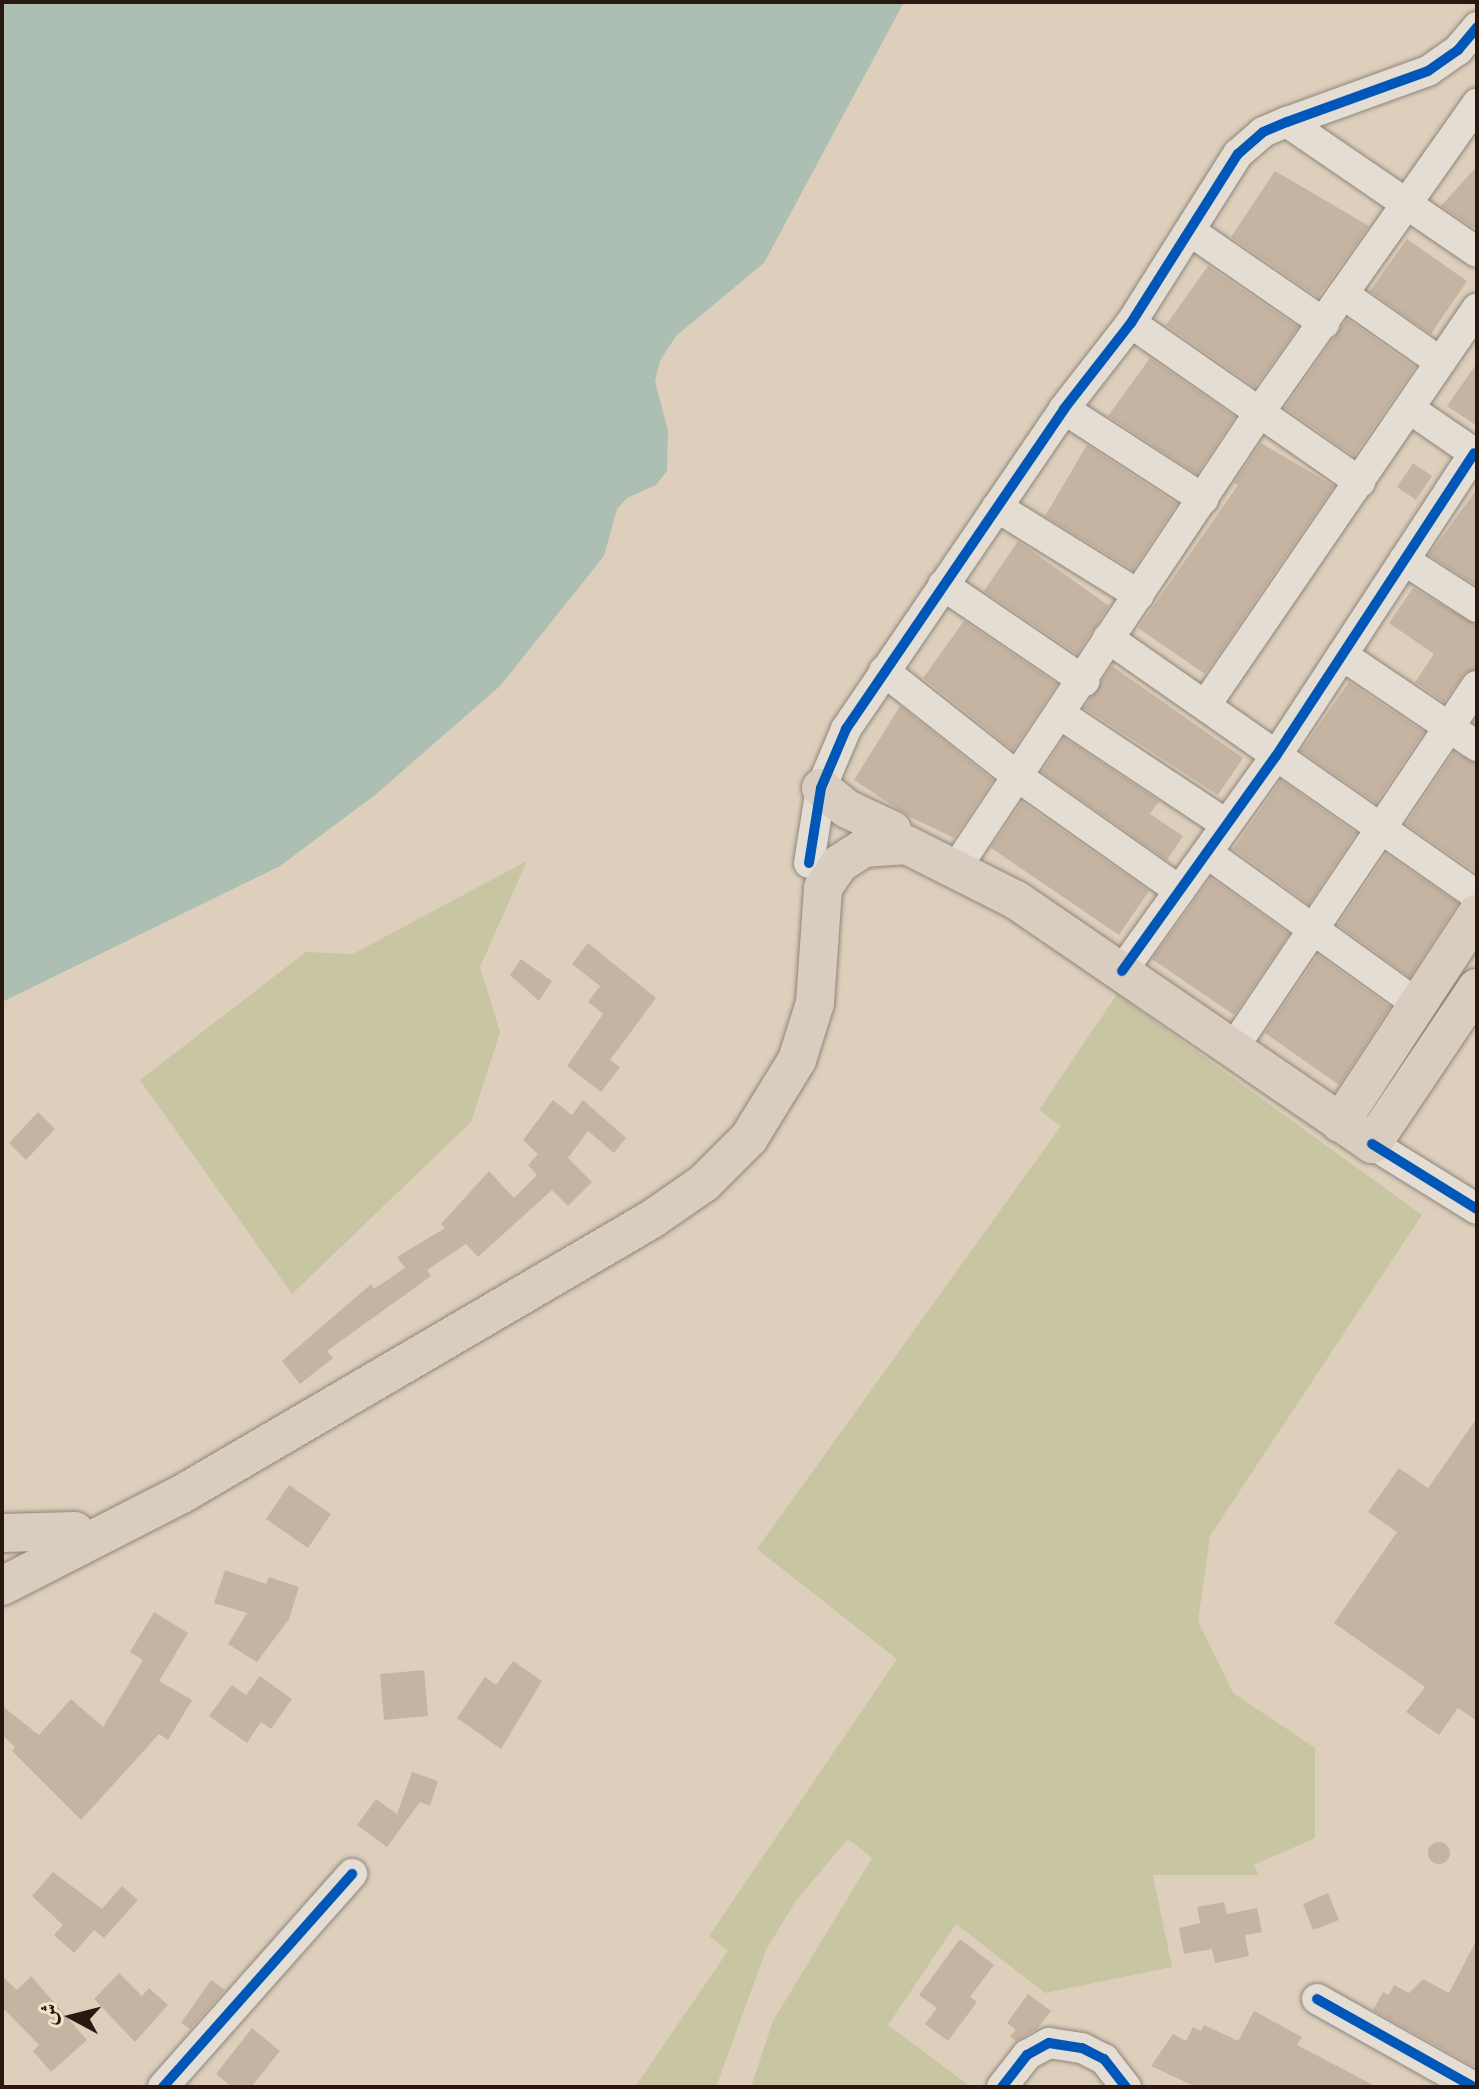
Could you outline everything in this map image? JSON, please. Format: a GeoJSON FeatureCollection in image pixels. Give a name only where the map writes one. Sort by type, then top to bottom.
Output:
{"type":"FeatureCollection","features":[{"type":"Feature","properties":{"kind":"main road"},"geometry":{"type":"LineString","coordinates":[[821,788],[847,809],[892,830],[930,839],[964,856],[1016,900]]}},
{"type":"Feature","properties":{"kind":"main road"},"geometry":{"type":"LineString","coordinates":[[2,1566],[178,1481],[667,1195],[704,1166],[756,1106],[791,1045],[802,1002],[813,879],[831,838],[892,830]]}},
{"type":"Feature","properties":{"kind":"main road"},"geometry":{"type":"LineString","coordinates":[[813,879],[851,855],[892,843],[921,850],[1016,900],[1372,1144],[1477,988]]}},
{"type":"Feature","properties":{"kind":"main road"},"geometry":{"type":"LineString","coordinates":[[2,1586],[182,1494],[652,1219],[704,1183],[749,1138],[797,1060],[815,1003],[813,879]]}},
{"type":"Feature","properties":{"kind":"main road"},"geometry":{"type":"LineString","coordinates":[[1340,1123],[1477,914]]}},
{"type":"Feature","properties":{"kind":"main road"},"geometry":{"type":"LineString","coordinates":[[2,1533],[75,1531]]}},
{"type":"Feature","properties":{"kind":"street"},"geometry":{"type":"LineString","coordinates":[[813,879],[821,788],[846,729],[1064,409],[1131,323],[1238,154],[1263,132],[1428,71],[1458,50],[1477,27]]}},
{"type":"Feature","properties":{"kind":"street"},"geometry":{"type":"LineString","coordinates":[[964,856],[1084,681],[1108,638],[1261,410],[1406,204],[1474,114]]}},
{"type":"Feature","properties":{"kind":"street"},"geometry":{"type":"LineString","coordinates":[[1287,122],[1477,252]]}},
{"type":"Feature","properties":{"kind":"street"},"geometry":{"type":"LineString","coordinates":[[1190,231],[1324,323]]}},
{"type":"Feature","properties":{"kind":"street"},"geometry":{"type":"LineString","coordinates":[[1343,294],[1440,362]]}},
{"type":"Feature","properties":{"kind":"street"},"geometry":{"type":"LineString","coordinates":[[1207,703],[1440,362],[1468,342],[1477,308]]}},
{"type":"Feature","properties":{"kind":"street"},"geometry":{"type":"LineString","coordinates":[[1131,323],[1261,410],[1360,482]]}},
{"type":"Feature","properties":{"kind":"street"},"geometry":{"type":"LineString","coordinates":[[1064,409],[1203,499]]}},
{"type":"Feature","properties":{"kind":"street"},"geometry":{"type":"LineString","coordinates":[[1122,971],[1207,853],[1224,823],[1276,756],[1476,454],[1410,409]]}},
{"type":"Feature","properties":{"kind":"street"},"geometry":{"type":"LineString","coordinates":[[997,507],[1139,595]]}},
{"type":"Feature","properties":{"kind":"street"},"geometry":{"type":"LineString","coordinates":[[1404,560],[1477,607]]}},
{"type":"Feature","properties":{"kind":"street"},"geometry":{"type":"LineString","coordinates":[[943,585],[1084,681]]}},
{"type":"Feature","properties":{"kind":"street"},"geometry":{"type":"LineString","coordinates":[[1108,638],[1207,703],[1276,756],[1477,895]]}},
{"type":"Feature","properties":{"kind":"street"},"geometry":{"type":"LineString","coordinates":[[1342,655],[1477,746]]}},
{"type":"Feature","properties":{"kind":"street"},"geometry":{"type":"LineString","coordinates":[[884,671],[1017,776],[1180,891]]}},
{"type":"Feature","properties":{"kind":"street"},"geometry":{"type":"LineString","coordinates":[[1234,1047],[1477,686]]}},
{"type":"Feature","properties":{"kind":"street"},"geometry":{"type":"LineString","coordinates":[[1060,714],[1224,823]]}},
{"type":"Feature","properties":{"kind":"street"},"geometry":{"type":"LineString","coordinates":[[1207,853],[1417,1004]]}},
{"type":"Feature","properties":{"kind":"street"},"geometry":{"type":"LineString","coordinates":[[1372,1144],[1477,1209]]}},
{"type":"Feature","properties":{"kind":"street"},"geometry":{"type":"LineString","coordinates":[[163,2087],[352,1874]]}},
{"type":"Feature","properties":{"kind":"street"},"geometry":{"type":"LineString","coordinates":[[1317,1999],[1474,2087]]}},
{"type":"Feature","properties":{"kind":"street"},"geometry":{"type":"LineString","coordinates":[[1002,2087],[1027,2055],[1049,2043],[1082,2048],[1104,2059],[1126,2087]]}},
{"type":"Feature","properties":{"kind":"shaded area"},"geometry":{"type":"Polygon","coordinates":[[[2,2],[904,2],[764,263],[676,336],[660,361],[655,381],[668,431],[667,471],[656,485],[627,498],[617,509],[604,556],[500,686],[375,795],[280,866],[2,1002],[2,2]]]}},
{"type":"Feature","properties":{"kind":"shaded area"},"geometry":{"type":"Polygon","coordinates":[[[527,861],[480,967],[500,1032],[471,1122],[292,1294],[140,1080],[306,952],[353,954],[527,861]]]}},
{"type":"Feature","properties":{"kind":"shaded area"},"geometry":{"type":"Polygon","coordinates":[[[1117,994],[1422,1215],[1210,1536],[1198,1621],[1233,1693],[1315,1748],[1315,1838],[1254,1865],[1259,1875],[1153,1875],[1172,1967],[1045,1993],[956,1924],[888,2025],[971,2087],[751,2087],[773,2021],[872,1858],[848,1839],[795,1902],[766,1950],[716,2087],[635,2087],[728,1951],[709,1936],[897,1659],[757,1549],[1061,1126],[1039,1110],[1117,994]]]}},
{"type":"Feature","properties":{"kind":"building"},"geometry":{"type":"Polygon","coordinates":[[[1477,166],[1477,230],[1441,206],[1477,166]]]}},
{"type":"Feature","properties":{"kind":"building"},"geometry":{"type":"Polygon","coordinates":[[[1275,171],[1369,226],[1318,297],[1231,237],[1275,171]]]}},
{"type":"Feature","properties":{"kind":"building"},"geometry":{"type":"Polygon","coordinates":[[[1407,239],[1467,281],[1431,334],[1370,291],[1407,239]]]}},
{"type":"Feature","properties":{"kind":"building"},"geometry":{"type":"Polygon","coordinates":[[[1208,266],[1298,327],[1255,387],[1166,325],[1208,266]]]}},
{"type":"Feature","properties":{"kind":"building"},"geometry":{"type":"Polygon","coordinates":[[[1347,319],[1415,367],[1354,456],[1285,408],[1347,319]]]}},
{"type":"Feature","properties":{"kind":"building"},"geometry":{"type":"Polygon","coordinates":[[[1150,358],[1235,417],[1197,474],[1108,416],[1150,358]]]}},
{"type":"Feature","properties":{"kind":"building"},"geometry":{"type":"Polygon","coordinates":[[[1477,363],[1477,426],[1447,406],[1477,363]]]}},
{"type":"Feature","properties":{"kind":"building"},"geometry":{"type":"Polygon","coordinates":[[[1261,443],[1334,486],[1205,674],[1138,628],[1238,485],[1234,483],[1261,443]]]}},
{"type":"Feature","properties":{"kind":"building"},"geometry":{"type":"Polygon","coordinates":[[[1087,445],[1177,504],[1133,570],[1045,516],[1087,445]]]}},
{"type":"Feature","properties":{"kind":"building"},"geometry":{"type":"Polygon","coordinates":[[[1413,463],[1432,476],[1416,500],[1397,487],[1413,463]]]}},
{"type":"Feature","properties":{"kind":"building"},"geometry":{"type":"Polygon","coordinates":[[[1477,489],[1477,586],[1429,555],[1477,489]]]}},
{"type":"Feature","properties":{"kind":"building"},"geometry":{"type":"Polygon","coordinates":[[[1018,541],[1109,606],[1077,654],[984,591],[1018,541]]]}},
{"type":"Feature","properties":{"kind":"building"},"geometry":{"type":"Polygon","coordinates":[[[1413,588],[1477,625],[1477,668],[1463,675],[1444,702],[1415,682],[1434,654],[1389,623],[1413,588]]]}},
{"type":"Feature","properties":{"kind":"building"},"geometry":{"type":"Polygon","coordinates":[[[964,621],[1057,684],[1013,750],[923,678],[964,621]]]}},
{"type":"Feature","properties":{"kind":"building"},"geometry":{"type":"Polygon","coordinates":[[[1112,666],[1243,758],[1218,795],[1084,708],[1112,666]]]}},
{"type":"Feature","properties":{"kind":"building"},"geometry":{"type":"Polygon","coordinates":[[[1349,682],[1424,732],[1376,803],[1301,751],[1349,682]]]}},
{"type":"Feature","properties":{"kind":"building"},"geometry":{"type":"Polygon","coordinates":[[[900,706],[993,780],[954,838],[910,817],[854,780],[900,706]]]}},
{"type":"Feature","properties":{"kind":"building"},"geometry":{"type":"Polygon","coordinates":[[[1064,738],[1159,801],[1150,814],[1183,836],[1167,860],[1042,772],[1064,738]]]}},
{"type":"Feature","properties":{"kind":"building"},"geometry":{"type":"Polygon","coordinates":[[[1454,752],[1477,764],[1477,873],[1406,824],[1454,752]]]}},
{"type":"Feature","properties":{"kind":"building"},"geometry":{"type":"Polygon","coordinates":[[[1281,780],[1356,833],[1309,904],[1233,849],[1281,780]]]}},
{"type":"Feature","properties":{"kind":"building"},"geometry":{"type":"Polygon","coordinates":[[[1022,802],[1149,891],[1119,935],[991,848],[1022,802]]]}},
{"type":"Feature","properties":{"kind":"building"},"geometry":{"type":"Polygon","coordinates":[[[1386,854],[1458,903],[1410,977],[1338,925],[1386,854]]]}},
{"type":"Feature","properties":{"kind":"building"},"geometry":{"type":"Polygon","coordinates":[[[1211,878],[1289,934],[1234,1015],[1152,959],[1211,878]]]}},
{"type":"Feature","properties":{"kind":"building"},"geometry":{"type":"Polygon","coordinates":[[[588,943],[656,998],[610,1060],[620,1067],[601,1092],[567,1066],[603,1014],[588,1002],[600,986],[572,964],[588,943]]]}},
{"type":"Feature","properties":{"kind":"building"},"geometry":{"type":"Polygon","coordinates":[[[1318,955],[1390,1007],[1339,1085],[1265,1033],[1318,955]]]}},
{"type":"Feature","properties":{"kind":"building"},"geometry":{"type":"Polygon","coordinates":[[[521,959],[552,981],[539,1001],[510,975],[521,959]]]}},
{"type":"Feature","properties":{"kind":"building"},"geometry":{"type":"Polygon","coordinates":[[[553,1100],[572,1115],[583,1100],[626,1138],[614,1153],[588,1131],[568,1158],[592,1182],[568,1206],[552,1190],[478,1257],[466,1244],[427,1270],[431,1276],[327,1351],[333,1358],[300,1384],[282,1361],[371,1284],[374,1289],[405,1268],[397,1257],[445,1228],[441,1224],[489,1171],[514,1198],[537,1175],[528,1165],[538,1154],[523,1140],[553,1100]]]}},
{"type":"Feature","properties":{"kind":"building"},"geometry":{"type":"Polygon","coordinates":[[[38,1112],[55,1129],[26,1160],[9,1143],[38,1112]]]}},
{"type":"Feature","properties":{"kind":"building"},"geometry":{"type":"Polygon","coordinates":[[[1477,1418],[1477,1721],[1458,1708],[1439,1735],[1406,1712],[1425,1687],[1334,1623],[1397,1532],[1368,1512],[1399,1468],[1428,1488],[1477,1418]]]}},
{"type":"Feature","properties":{"kind":"building"},"geometry":{"type":"Polygon","coordinates":[[[289,1485],[331,1514],[308,1548],[266,1519],[289,1485]]]}},
{"type":"Feature","properties":{"kind":"building"},"geometry":{"type":"Polygon","coordinates":[[[225,1570],[266,1584],[269,1577],[299,1587],[289,1619],[257,1662],[228,1644],[247,1613],[214,1603],[225,1570]]]}},
{"type":"Feature","properties":{"kind":"building"},"geometry":{"type":"Polygon","coordinates":[[[154,1612],[188,1633],[159,1681],[192,1700],[168,1740],[159,1734],[81,1820],[12,1751],[15,1747],[2,1735],[2,1706],[39,1735],[71,1699],[103,1727],[143,1660],[130,1652],[154,1612]]]}},
{"type":"Feature","properties":{"kind":"building"},"geometry":{"type":"Polygon","coordinates":[[[513,1661],[542,1681],[501,1749],[457,1718],[485,1677],[496,1685],[513,1661]]]}},
{"type":"Feature","properties":{"kind":"building"},"geometry":{"type":"Polygon","coordinates":[[[424,1670],[428,1716],[384,1720],[380,1674],[424,1670]]]}},
{"type":"Feature","properties":{"kind":"building"},"geometry":{"type":"Polygon","coordinates":[[[260,1676],[292,1699],[271,1729],[261,1722],[247,1743],[209,1716],[232,1685],[246,1695],[260,1676]]]}},
{"type":"Feature","properties":{"kind":"building"},"geometry":{"type":"Polygon","coordinates":[[[412,1772],[438,1781],[430,1806],[420,1802],[387,1847],[357,1825],[376,1799],[397,1814],[412,1772]]]}},
{"type":"Feature","properties":{"kind":"building"},"geometry":{"type":"Polygon","coordinates":[[[1439,1842],[1447,1845],[1450,1853],[1447,1861],[1439,1864],[1431,1861],[1428,1853],[1431,1845],[1439,1842]]]}},
{"type":"Feature","properties":{"kind":"building"},"geometry":{"type":"Polygon","coordinates":[[[53,1872],[102,1909],[122,1886],[138,1900],[104,1938],[94,1930],[74,1953],[54,1935],[63,1925],[32,1896],[53,1872]]]}},
{"type":"Feature","properties":{"kind":"building"},"geometry":{"type":"Polygon","coordinates":[[[1328,1893],[1339,1920],[1313,1930],[1303,1904],[1328,1893]]]}},
{"type":"Feature","properties":{"kind":"building"},"geometry":{"type":"Polygon","coordinates":[[[1224,1902],[1227,1914],[1257,1908],[1262,1932],[1245,1935],[1249,1956],[1215,1963],[1212,1949],[1184,1954],[1179,1928],[1200,1923],[1197,1907],[1224,1902]]]}},
{"type":"Feature","properties":{"kind":"building"},"geometry":{"type":"Polygon","coordinates":[[[960,1939],[994,1965],[970,1997],[977,2002],[948,2041],[925,2024],[937,2008],[919,1995],[960,1939]]]}},
{"type":"Feature","properties":{"kind":"building"},"geometry":{"type":"Polygon","coordinates":[[[1477,1939],[1477,2068],[1373,2010],[1383,1992],[1389,1995],[1394,1985],[1409,1993],[1423,1979],[1449,1993],[1477,1939]]]}},
{"type":"Feature","properties":{"kind":"building"},"geometry":{"type":"Polygon","coordinates":[[[119,1973],[142,1996],[149,1988],[168,2005],[135,2042],[94,1999],[119,1973]]]}},
{"type":"Feature","properties":{"kind":"building"},"geometry":{"type":"Polygon","coordinates":[[[2,1976],[17,1990],[31,1976],[87,2040],[51,2072],[33,2051],[39,2045],[2,2007],[2,1976]]]}},
{"type":"Feature","properties":{"kind":"building"},"geometry":{"type":"Polygon","coordinates":[[[211,1980],[225,1990],[190,2029],[181,2023],[211,1980]]]}},
{"type":"Feature","properties":{"kind":"building"},"geometry":{"type":"Polygon","coordinates":[[[1028,1994],[1051,2011],[1037,2029],[1016,2041],[1010,2036],[1016,2030],[1007,2023],[1028,1994]]]}},
{"type":"Feature","properties":{"kind":"building"},"geometry":{"type":"Polygon","coordinates":[[[1254,2011],[1302,2037],[1297,2045],[1377,2087],[1196,2087],[1151,2066],[1173,2034],[1186,2041],[1193,2027],[1201,2031],[1204,2025],[1238,2041],[1254,2011]]]}},
{"type":"Feature","properties":{"kind":"building"},"geometry":{"type":"Polygon","coordinates":[[[252,2028],[280,2051],[251,2087],[232,2087],[216,2074],[252,2028]]]}},
{"type":"Feature","properties":{"kind":"cycle path"},"geometry":{"type":"LineString","coordinates":[[809,863],[821,788],[846,729],[1064,409],[1131,323],[1238,154],[1263,132],[1428,71],[1458,50],[1477,27]]}},
{"type":"Feature","properties":{"kind":"cycle path"},"geometry":{"type":"LineString","coordinates":[[1122,971],[1276,756],[1474,453]]}},
{"type":"Feature","properties":{"kind":"cycle path"},"geometry":{"type":"LineString","coordinates":[[1372,1144],[1477,1209]]}},
{"type":"Feature","properties":{"kind":"cycle path"},"geometry":{"type":"LineString","coordinates":[[163,2087],[352,1874]]}},
{"type":"Feature","properties":{"kind":"cycle path"},"geometry":{"type":"LineString","coordinates":[[1317,1999],[1474,2087]]}},
{"type":"Feature","properties":{"kind":"cycle path"},"geometry":{"type":"LineString","coordinates":[[1002,2087],[1027,2055],[1049,2043],[1082,2048],[1104,2059],[1126,2087]]}}]}
